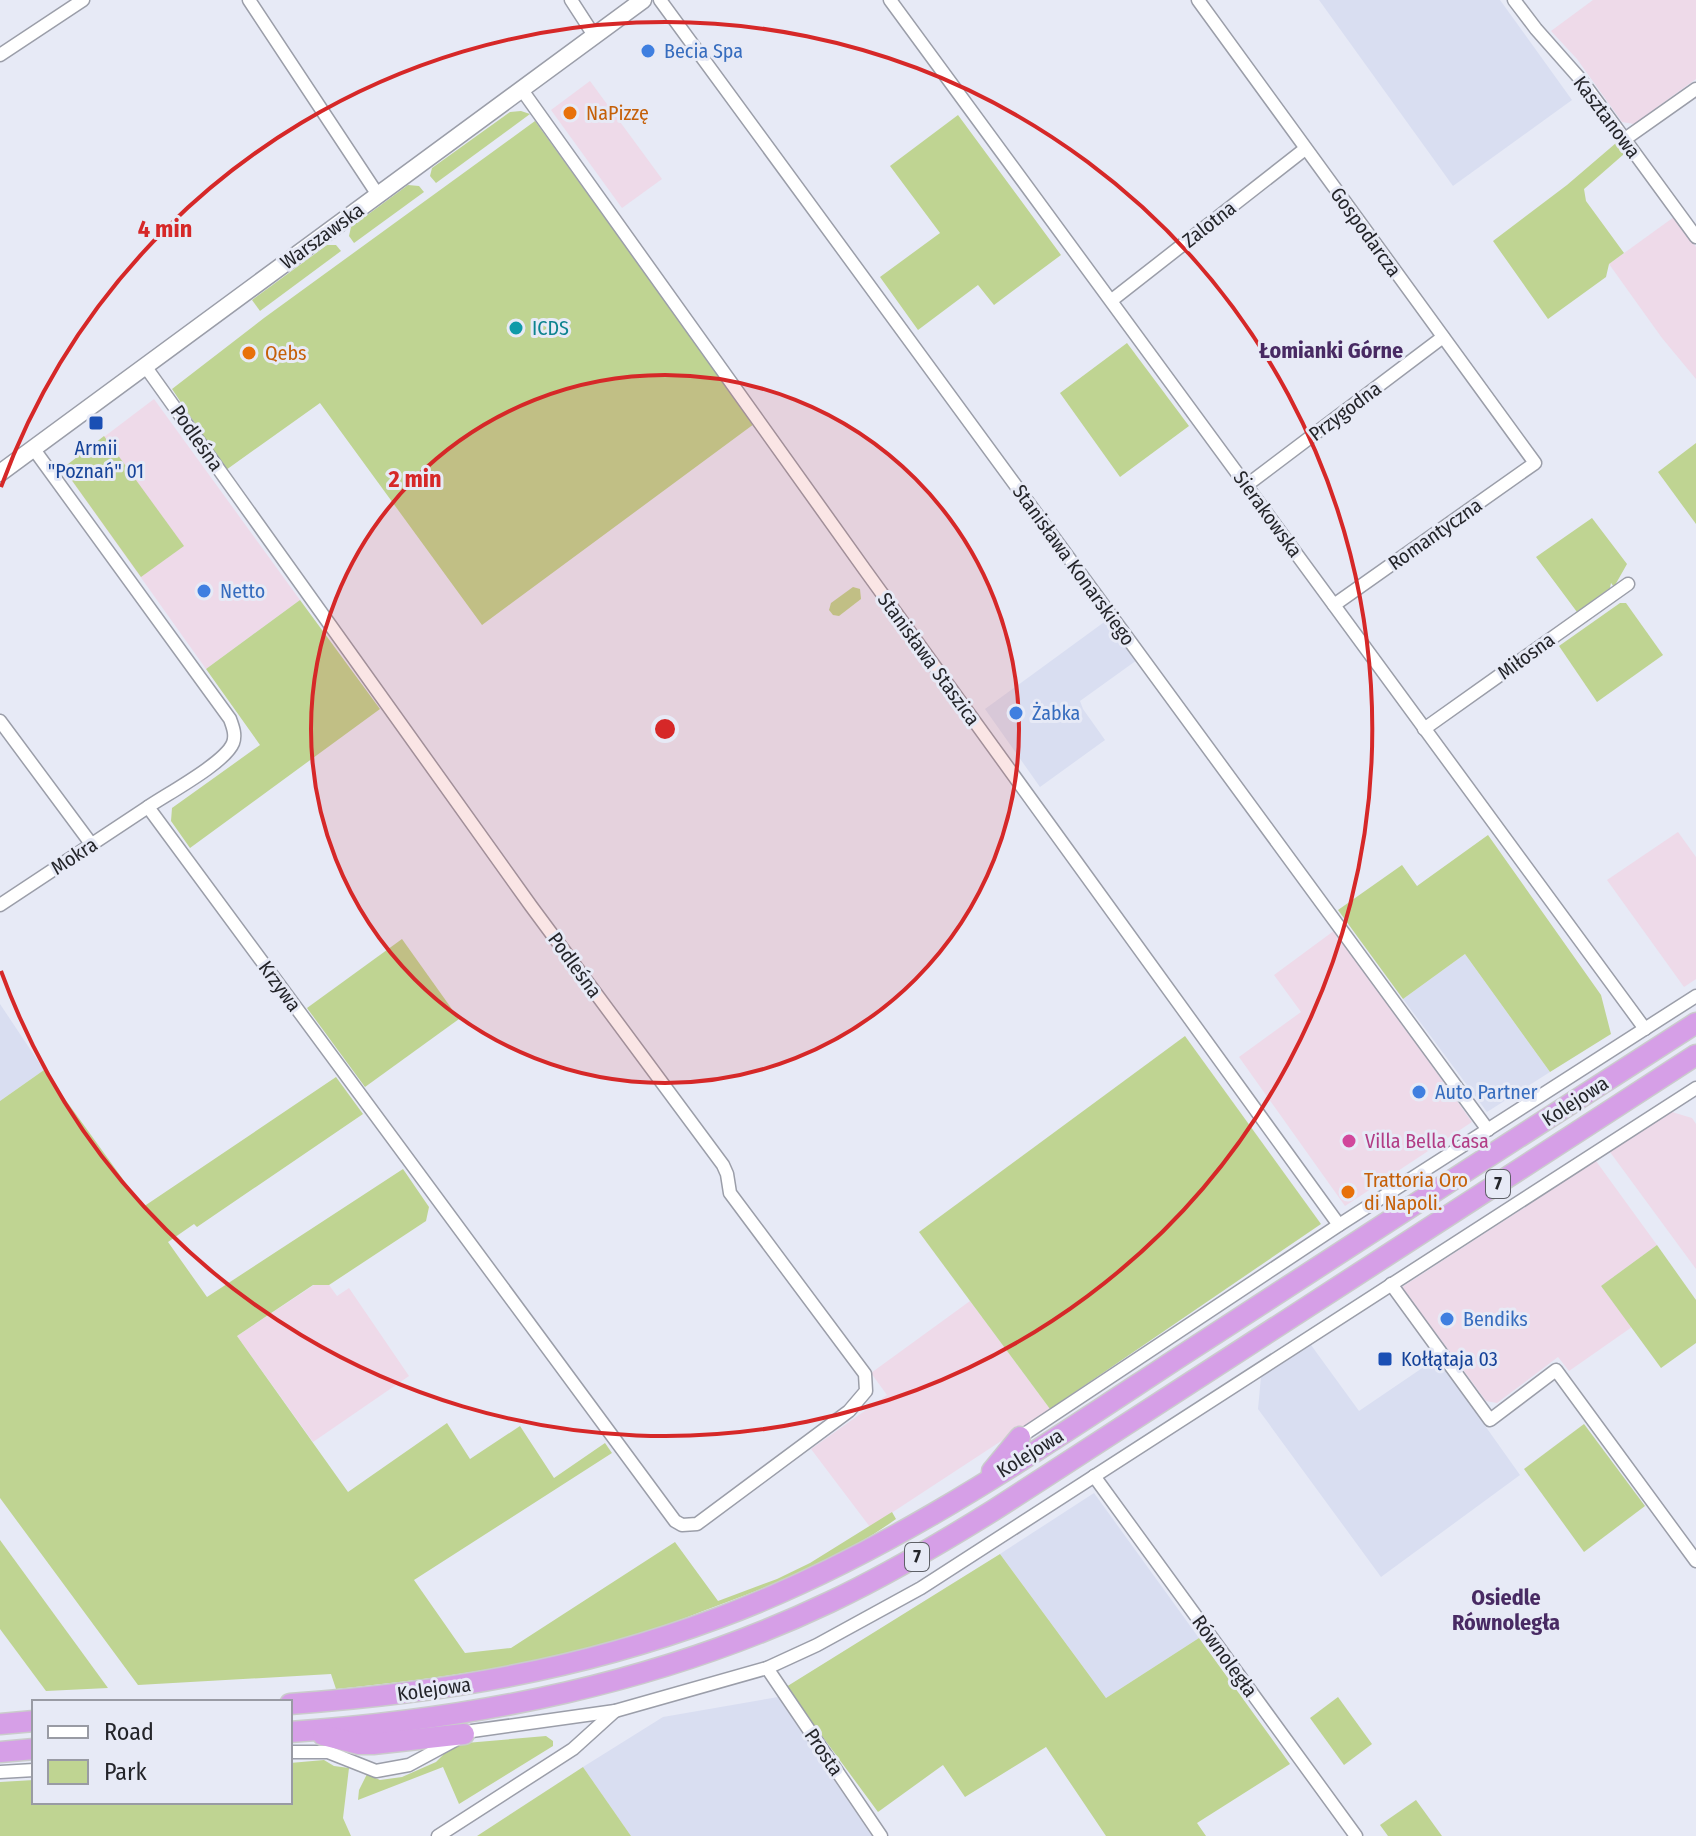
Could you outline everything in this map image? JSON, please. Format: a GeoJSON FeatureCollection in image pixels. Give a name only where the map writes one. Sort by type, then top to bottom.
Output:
{"type":"FeatureCollection","features":[{"type":"Feature","properties":{"kind":"highway","name":"Kolejowa"},"geometry":{"type":"LineString","coordinates":[[292,1704],[457,1687],[557,1667],[638,1646],[736,1611],[836,1568],[979,1486],[1696,1023]]}},
{"type":"Feature","properties":{"kind":"highway","name":"Kolejowa"},"geometry":{"type":"LineString","coordinates":[[303,1738],[454,1716],[598,1686],[710,1652],[830,1602],[915,1558],[994,1510],[1696,1055]]}},
{"type":"Feature","properties":{"kind":"highway"},"geometry":{"type":"LineString","coordinates":[[979,1486],[1020,1437]]}},
{"type":"Feature","properties":{"kind":"highway"},"geometry":{"type":"LineString","coordinates":[[0,1724],[32,1721]]}},
{"type":"Feature","properties":{"kind":"highway"},"geometry":{"type":"LineString","coordinates":[[303,1738],[385,1744],[464,1734]]}},
{"type":"Feature","properties":{"kind":"highway"},"geometry":{"type":"LineString","coordinates":[[0,1752],[32,1749]]}},
{"type":"Feature","properties":{"kind":"street"},"geometry":{"type":"LineString","coordinates":[[0,55],[83,0]]}},
{"type":"Feature","properties":{"kind":"street"},"geometry":{"type":"LineString","coordinates":[[249,0],[378,195]]}},
{"type":"Feature","properties":{"kind":"street"},"geometry":{"type":"LineString","coordinates":[[571,0],[595,37]]}},
{"type":"Feature","properties":{"kind":"street","name":"Warszawska"},"geometry":{"type":"LineString","coordinates":[[0,473],[643,0]]}},
{"type":"Feature","properties":{"kind":"street","name":"Stanisława Konarskiego"},"geometry":{"type":"LineString","coordinates":[[660,0],[1488,1130]]}},
{"type":"Feature","properties":{"kind":"street","name":"Sierakowska"},"geometry":{"type":"LineString","coordinates":[[890,0],[1645,1029]]}},
{"type":"Feature","properties":{"kind":"street","name":"Gospodarcza"},"geometry":{"type":"LineString","coordinates":[[1198,0],[1535,463]]}},
{"type":"Feature","properties":{"kind":"street","name":"Kasztanowa"},"geometry":{"type":"LineString","coordinates":[[1514,0],[1582,81],[1696,237]]}},
{"type":"Feature","properties":{"kind":"street"},"geometry":{"type":"LineString","coordinates":[[1625,139],[1696,89]]}},
{"type":"Feature","properties":{"kind":"street","name":"Stanisława Staszica"},"geometry":{"type":"LineString","coordinates":[[522,90],[1339,1225]]}},
{"type":"Feature","properties":{"kind":"street","name":"Zalotna"},"geometry":{"type":"LineString","coordinates":[[1112,300],[1305,149]]}},
{"type":"Feature","properties":{"kind":"street","name":"Przygodna"},"geometry":{"type":"LineString","coordinates":[[1247,485],[1443,337]]}},
{"type":"Feature","properties":{"kind":"street","name":"Podleśna"},"geometry":{"type":"LineString","coordinates":[[145,366],[531,906],[723,1165],[730,1193],[865,1374],[866,1391],[849,1411],[697,1524]]}},
{"type":"Feature","properties":{"kind":"street"},"geometry":{"type":"LineString","coordinates":[[33,448],[230,719],[234,729],[235,739],[222,758],[148,807]]}},
{"type":"Feature","properties":{"kind":"street","name":"Romantyczna"},"geometry":{"type":"LineString","coordinates":[[1334,605],[1535,463]]}},
{"type":"Feature","properties":{"kind":"street","name":"Miłosna"},"geometry":{"type":"LineString","coordinates":[[1424,729],[1628,584]]}},
{"type":"Feature","properties":{"kind":"street"},"geometry":{"type":"LineString","coordinates":[[0,721],[92,845]]}},
{"type":"Feature","properties":{"kind":"street","name":"Krzywa"},"geometry":{"type":"LineString","coordinates":[[148,807],[675,1521],[682,1525],[697,1524]]}},
{"type":"Feature","properties":{"kind":"street","name":"Mokra"},"geometry":{"type":"LineString","coordinates":[[0,905],[148,807]]}},
{"type":"Feature","properties":{"kind":"street","name":"Kolejowa"},"geometry":{"type":"LineString","coordinates":[[1020,1437],[1339,1225],[1696,996]]}},
{"type":"Feature","properties":{"kind":"street"},"geometry":{"type":"LineString","coordinates":[[464,1734],[615,1711],[767,1668],[817,1645],[921,1588],[1391,1284],[1693,1094]]}},
{"type":"Feature","properties":{"kind":"street"},"geometry":{"type":"LineString","coordinates":[[1391,1284],[1490,1420],[1556,1370],[1696,1561]]}},
{"type":"Feature","properties":{"kind":"street","name":"Równoległa"},"geometry":{"type":"LineString","coordinates":[[1094,1476],[1356,1836]]}},
{"type":"Feature","properties":{"kind":"street","name":"Prosta"},"geometry":{"type":"LineString","coordinates":[[767,1668],[881,1836]]}},
{"type":"Feature","properties":{"kind":"street"},"geometry":{"type":"LineString","coordinates":[[438,1836],[573,1749],[615,1711]]}},
{"type":"Feature","properties":{"kind":"street"},"geometry":{"type":"LineString","coordinates":[[0,1772],[32,1770]]}},
{"type":"Feature","properties":{"kind":"shaded area"},"geometry":{"type":"Polygon","coordinates":[[[1319,0],[1500,0],[1572,100],[1453,186],[1319,0]]]}},
{"type":"Feature","properties":{"kind":"shaded area"},"geometry":{"type":"Polygon","coordinates":[[[1593,0],[1696,0],[1696,79],[1634,124],[1622,122],[1577,59],[1551,31],[1593,0]]]}},
{"type":"Feature","properties":{"kind":"shaded area"},"geometry":{"type":"Polygon","coordinates":[[[590,81],[662,179],[622,208],[551,110],[590,81]]]}},
{"type":"Feature","properties":{"kind":"shaded area"},"geometry":{"type":"Polygon","coordinates":[[[1674,217],[1696,247],[1696,379],[1609,264],[1674,217]]]}},
{"type":"Feature","properties":{"kind":"shaded area"},"geometry":{"type":"Polygon","coordinates":[[[154,399],[300,600],[206,669],[63,468],[154,399]]]}},
{"type":"Feature","properties":{"kind":"shaded area"},"geometry":{"type":"Polygon","coordinates":[[[1107,620],[1137,660],[1080,701],[1105,740],[1040,787],[985,709],[1107,620]]]}},
{"type":"Feature","properties":{"kind":"shaded area"},"geometry":{"type":"Polygon","coordinates":[[[1678,832],[1696,857],[1696,979],[1684,987],[1607,880],[1678,832]]]}},
{"type":"Feature","properties":{"kind":"shaded area"},"geometry":{"type":"Polygon","coordinates":[[[1335,930],[1472,1122],[1345,1206],[1239,1057],[1301,1012],[1274,975],[1335,930]]]}},
{"type":"Feature","properties":{"kind":"shaded area"},"geometry":{"type":"Polygon","coordinates":[[[1465,954],[1550,1072],[1487,1112],[1403,999],[1465,954]]]}},
{"type":"Feature","properties":{"kind":"shaded area"},"geometry":{"type":"Polygon","coordinates":[[[0,1004],[44,1070],[0,1101],[0,1004]]]}},
{"type":"Feature","properties":{"kind":"shaded area"},"geometry":{"type":"Polygon","coordinates":[[[1672,1112],[1692,1118],[1696,1124],[1696,1269],[1610,1152],[1672,1112]]]}},
{"type":"Feature","properties":{"kind":"shaded area"},"geometry":{"type":"Polygon","coordinates":[[[1596,1161],[1657,1245],[1601,1286],[1632,1327],[1569,1371],[1558,1357],[1497,1403],[1486,1401],[1402,1287],[1596,1161]]]}},
{"type":"Feature","properties":{"kind":"shaded area"},"geometry":{"type":"Polygon","coordinates":[[[314,1285],[329,1285],[337,1296],[349,1288],[409,1376],[313,1442],[237,1336],[314,1285]]]}},
{"type":"Feature","properties":{"kind":"shaded area"},"geometry":{"type":"Polygon","coordinates":[[[970,1301],[1050,1409],[870,1527],[811,1449],[887,1395],[871,1373],[970,1301]]]}},
{"type":"Feature","properties":{"kind":"shaded area"},"geometry":{"type":"Polygon","coordinates":[[[1311,1345],[1359,1411],[1437,1358],[1520,1475],[1381,1577],[1258,1409],[1261,1377],[1311,1345]]]}},
{"type":"Feature","properties":{"kind":"shaded area"},"geometry":{"type":"Polygon","coordinates":[[[1094,1493],[1199,1638],[1106,1698],[1000,1554],[1094,1493]]]}},
{"type":"Feature","properties":{"kind":"shaded area"},"geometry":{"type":"Polygon","coordinates":[[[778,1697],[872,1836],[631,1836],[583,1767],[663,1717],[778,1697]]]}},
{"type":"Feature","properties":{"kind":"green space"},"geometry":{"type":"Polygon","coordinates":[[[510,112],[530,114],[436,183],[430,176],[432,168],[510,112]]]}},
{"type":"Feature","properties":{"kind":"green space"},"geometry":{"type":"Polygon","coordinates":[[[958,115],[1061,255],[994,305],[978,285],[918,330],[880,277],[940,233],[890,166],[958,115]]]}},
{"type":"Feature","properties":{"kind":"green space"},"geometry":{"type":"Polygon","coordinates":[[[535,121],[754,424],[482,625],[320,403],[226,470],[172,389],[264,318],[535,121]]]}},
{"type":"Feature","properties":{"kind":"green space"},"geometry":{"type":"Polygon","coordinates":[[[1616,143],[1624,154],[1584,189],[1586,201],[1624,253],[1609,264],[1606,277],[1548,319],[1493,241],[1616,143]]]}},
{"type":"Feature","properties":{"kind":"green space"},"geometry":{"type":"Polygon","coordinates":[[[408,185],[419,186],[424,192],[354,243],[349,236],[351,227],[408,185]]]}},
{"type":"Feature","properties":{"kind":"green space"},"geometry":{"type":"Polygon","coordinates":[[[327,245],[336,245],[341,251],[260,311],[252,300],[327,245]]]}},
{"type":"Feature","properties":{"kind":"green space"},"geometry":{"type":"Polygon","coordinates":[[[1127,343],[1189,426],[1120,477],[1060,393],[1127,343]]]}},
{"type":"Feature","properties":{"kind":"green space"},"geometry":{"type":"Polygon","coordinates":[[[104,436],[184,546],[141,577],[63,468],[104,436]]]}},
{"type":"Feature","properties":{"kind":"green space"},"geometry":{"type":"Polygon","coordinates":[[[1696,443],[1696,524],[1658,472],[1696,443]]]}},
{"type":"Feature","properties":{"kind":"green space"},"geometry":{"type":"Polygon","coordinates":[[[1592,518],[1627,564],[1614,587],[1611,583],[1610,588],[1577,612],[1536,557],[1592,518]]]}},
{"type":"Feature","properties":{"kind":"green space"},"geometry":{"type":"Polygon","coordinates":[[[853,587],[860,589],[861,599],[839,616],[833,615],[829,610],[831,603],[853,587]]]}},
{"type":"Feature","properties":{"kind":"green space"},"geometry":{"type":"Polygon","coordinates":[[[300,600],[380,709],[190,848],[171,821],[172,808],[260,745],[206,669],[300,600]]]}},
{"type":"Feature","properties":{"kind":"green space"},"geometry":{"type":"Polygon","coordinates":[[[1620,603],[1626,603],[1663,655],[1597,702],[1559,646],[1620,603]]]}},
{"type":"Feature","properties":{"kind":"green space"},"geometry":{"type":"Polygon","coordinates":[[[1488,835],[1601,995],[1611,1034],[1550,1072],[1465,954],[1403,999],[1338,910],[1402,865],[1417,886],[1488,835]]]}},
{"type":"Feature","properties":{"kind":"green space"},"geometry":{"type":"Polygon","coordinates":[[[402,939],[459,1019],[365,1087],[307,1008],[402,939]]]}},
{"type":"Feature","properties":{"kind":"green space"},"geometry":{"type":"Polygon","coordinates":[[[1185,1036],[1321,1224],[1050,1409],[919,1232],[1185,1036]]]}},
{"type":"Feature","properties":{"kind":"green space"},"geometry":{"type":"Polygon","coordinates":[[[44,1070],[143,1207],[336,1077],[363,1114],[197,1227],[194,1224],[168,1242],[207,1297],[403,1169],[429,1207],[426,1221],[329,1285],[313,1285],[237,1336],[348,1492],[447,1423],[470,1459],[520,1426],[554,1478],[605,1443],[612,1453],[414,1580],[465,1653],[511,1648],[675,1542],[718,1601],[810,1563],[892,1512],[896,1519],[836,1556],[771,1585],[647,1632],[562,1655],[449,1675],[336,1689],[331,1674],[138,1685],[0,1498],[0,1101],[44,1070]]]}},
{"type":"Feature","properties":{"kind":"green space"},"geometry":{"type":"Polygon","coordinates":[[[1657,1245],[1696,1300],[1696,1343],[1661,1368],[1601,1286],[1657,1245]]]}},
{"type":"Feature","properties":{"kind":"green space"},"geometry":{"type":"Polygon","coordinates":[[[1584,1424],[1645,1506],[1584,1552],[1524,1469],[1584,1424]]]}},
{"type":"Feature","properties":{"kind":"green space"},"geometry":{"type":"Polygon","coordinates":[[[0,1540],[108,1688],[46,1691],[0,1629],[0,1540]]]}},
{"type":"Feature","properties":{"kind":"green space"},"geometry":{"type":"Polygon","coordinates":[[[1000,1554],[1106,1698],[1199,1638],[1290,1764],[1197,1823],[1206,1836],[1106,1836],[1046,1747],[965,1797],[943,1765],[878,1812],[786,1687],[1000,1554]]]}},
{"type":"Feature","properties":{"kind":"green space"},"geometry":{"type":"Polygon","coordinates":[[[1338,1697],[1372,1744],[1344,1765],[1310,1718],[1338,1697]]]}},
{"type":"Feature","properties":{"kind":"green space"},"geometry":{"type":"Polygon","coordinates":[[[546,1736],[553,1741],[553,1746],[459,1804],[443,1767],[358,1800],[367,1774],[380,1780],[402,1777],[436,1762],[454,1744],[546,1736]]]}},
{"type":"Feature","properties":{"kind":"green space"},"geometry":{"type":"Polygon","coordinates":[[[324,1760],[334,1766],[349,1768],[343,1818],[351,1836],[0,1836],[0,1782],[32,1780],[32,1804],[292,1804],[292,1763],[324,1760]]]}},
{"type":"Feature","properties":{"kind":"green space"},"geometry":{"type":"Polygon","coordinates":[[[583,1767],[631,1836],[477,1836],[583,1767]]]}},
{"type":"Feature","properties":{"kind":"green space"},"geometry":{"type":"Polygon","coordinates":[[[1416,1800],[1442,1836],[1388,1836],[1380,1825],[1416,1800]]]}},
{"type":"Feature","properties":{"kind":"place","name":"Becia Spa"},"geometry":{"type":"Point","coordinates":[648,51]}},
{"type":"Feature","properties":{"kind":"place","name":"NaPizzę"},"geometry":{"type":"Point","coordinates":[570,113]}},
{"type":"Feature","properties":{"kind":"place","name":"ICDS"},"geometry":{"type":"Point","coordinates":[516,328]}},
{"type":"Feature","properties":{"kind":"place","name":"Qebs"},"geometry":{"type":"Point","coordinates":[249,353]}},
{"type":"Feature","properties":{"kind":"place","name":"Armii \"Poznań\" 01"},"geometry":{"type":"Point","coordinates":[96,423]}},
{"type":"Feature","properties":{"kind":"place","name":"Netto"},"geometry":{"type":"Point","coordinates":[204,591]}},
{"type":"Feature","properties":{"kind":"place","name":"Żabka"},"geometry":{"type":"Point","coordinates":[1016,713]}},
{"type":"Feature","properties":{"kind":"place","name":"Auto Partner"},"geometry":{"type":"Point","coordinates":[1419,1092]}},
{"type":"Feature","properties":{"kind":"place","name":"Villa Bella Casa"},"geometry":{"type":"Point","coordinates":[1349,1141]}},
{"type":"Feature","properties":{"kind":"place","name":"Trattoria Oro di Napoli."},"geometry":{"type":"Point","coordinates":[1348,1192]}},
{"type":"Feature","properties":{"kind":"place","name":"Bendiks"},"geometry":{"type":"Point","coordinates":[1447,1319]}},
{"type":"Feature","properties":{"kind":"place","name":"Kołłątaja 03"},"geometry":{"type":"Point","coordinates":[1385,1359]}},
{"type":"Feature","properties":{"kind":"district","name":"Łomianki Górne"},"geometry":{"type":"Point","coordinates":[1331,350]}},
{"type":"Feature","properties":{"kind":"district","name":"Osiedle Równoległa"},"geometry":{"type":"Point","coordinates":[1506,1610]}}]}
